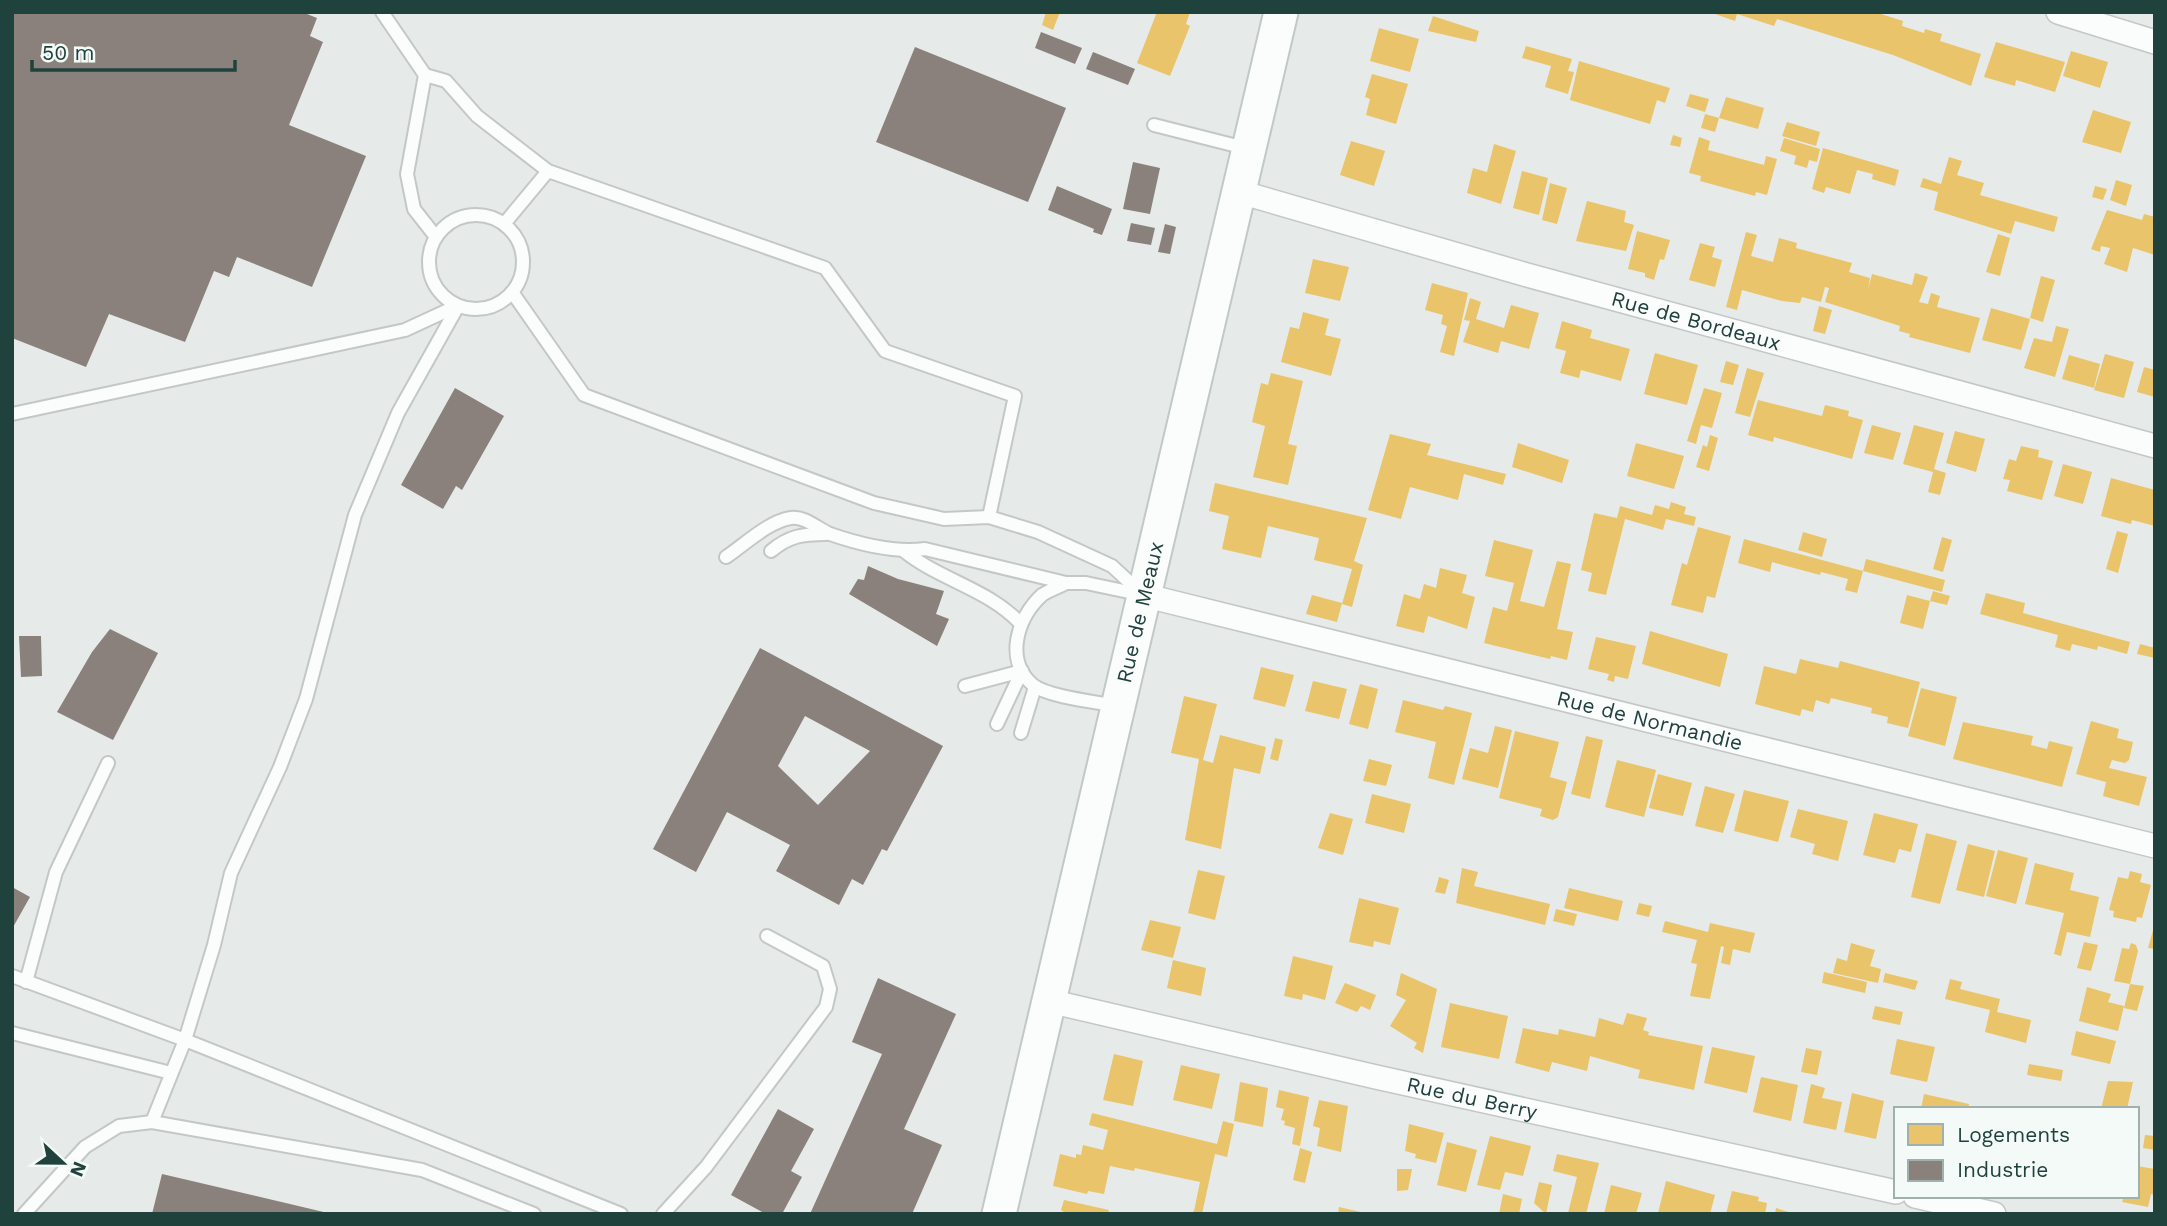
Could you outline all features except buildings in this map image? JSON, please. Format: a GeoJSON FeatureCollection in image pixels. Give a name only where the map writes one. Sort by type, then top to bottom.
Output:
{"type":"FeatureCollection","features":[{"type":"Feature","properties":{"kind":"main road","name":"Rue de Meaux"},"geometry":{"type":"LineString","coordinates":[[999,1214],[1281,12]]}},
{"type":"Feature","properties":{"kind":"street"},"geometry":{"type":"LineString","coordinates":[[2059,12],[2155,42]]}},
{"type":"Feature","properties":{"kind":"street","name":"Rue de Bordeaux"},"geometry":{"type":"LineString","coordinates":[[1240,192],[1527,275],[2155,446]]}},
{"type":"Feature","properties":{"kind":"street","name":"Rue de Normandie"},"geometry":{"type":"LineString","coordinates":[[1143,595],[2155,846]]}},
{"type":"Feature","properties":{"kind":"street","name":"Rue du Berry"},"geometry":{"type":"LineString","coordinates":[[1049,1001],[1376,1077],[1894,1192]]}},
{"type":"Feature","properties":{"kind":"street"},"geometry":{"type":"LineString","coordinates":[[1924,1198],[1994,1214]]}},
{"type":"Feature","properties":{"kind":"lane"},"geometry":{"type":"LineString","coordinates":[[382,12],[425,75],[446,81],[477,116],[548,171],[825,268],[885,351],[1015,397],[989,517]]}},
{"type":"Feature","properties":{"kind":"lane"},"geometry":{"type":"LineString","coordinates":[[425,75],[407,174],[414,209],[436,237]]}},
{"type":"Feature","properties":{"kind":"lane"},"geometry":{"type":"LineString","coordinates":[[1154,125],[1249,149]]}},
{"type":"Feature","properties":{"kind":"lane"},"geometry":{"type":"LineString","coordinates":[[504,224],[548,171]]}},
{"type":"Feature","properties":{"kind":"lane"},"geometry":{"type":"LineString","coordinates":[[475,215],[491,217],[504,224],[514,235],[523,264],[520,279],[512,292],[501,302],[487,308],[457,306],[443,297],[434,284],[429,269],[429,252],[446,225],[475,215]]}},
{"type":"Feature","properties":{"kind":"lane"},"geometry":{"type":"LineString","coordinates":[[512,292],[584,395],[874,503],[944,519],[989,517],[1038,532],[1112,566],[1143,595]]}},
{"type":"Feature","properties":{"kind":"lane"},"geometry":{"type":"LineString","coordinates":[[12,414],[405,330],[457,306]]}},
{"type":"Feature","properties":{"kind":"lane"},"geometry":{"type":"LineString","coordinates":[[152,1122],[185,1040],[214,945],[231,873],[281,767],[306,699],[355,515],[398,413],[457,306]]}},
{"type":"Feature","properties":{"kind":"lane"},"geometry":{"type":"LineString","coordinates":[[726,557],[777,523],[792,518],[803,520],[830,534]]}},
{"type":"Feature","properties":{"kind":"lane"},"geometry":{"type":"LineString","coordinates":[[771,551],[786,539],[798,534],[830,534],[904,551],[925,549],[1066,583],[1086,583],[1143,595]]}},
{"type":"Feature","properties":{"kind":"lane"},"geometry":{"type":"LineString","coordinates":[[839,552],[843,537]]}},
{"type":"Feature","properties":{"kind":"lane"},"geometry":{"type":"LineString","coordinates":[[904,551],[922,566],[984,596],[1020,623]]}},
{"type":"Feature","properties":{"kind":"lane"},"geometry":{"type":"LineString","coordinates":[[1066,583],[1044,593],[1020,623],[1015,647],[1022,671],[1035,687],[1117,706]]}},
{"type":"Feature","properties":{"kind":"lane"},"geometry":{"type":"LineString","coordinates":[[965,686],[1022,671]]}},
{"type":"Feature","properties":{"kind":"lane"},"geometry":{"type":"LineString","coordinates":[[997,724],[1022,671]]}},
{"type":"Feature","properties":{"kind":"lane"},"geometry":{"type":"LineString","coordinates":[[1021,733],[1035,687]]}},
{"type":"Feature","properties":{"kind":"lane"},"geometry":{"type":"LineString","coordinates":[[26,982],[56,872],[108,762]]}},
{"type":"Feature","properties":{"kind":"lane"},"geometry":{"type":"LineString","coordinates":[[663,1214],[706,1167],[826,1007],[830,989],[823,966],[767,936]]}},
{"type":"Feature","properties":{"kind":"lane"},"geometry":{"type":"LineString","coordinates":[[12,976],[185,1040],[621,1214]]}},
{"type":"Feature","properties":{"kind":"lane"},"geometry":{"type":"LineString","coordinates":[[12,1033],[171,1073]]}},
{"type":"Feature","properties":{"kind":"lane"},"geometry":{"type":"LineString","coordinates":[[24,1214],[85,1147],[119,1126],[152,1122],[422,1170],[534,1214]]}}]}
